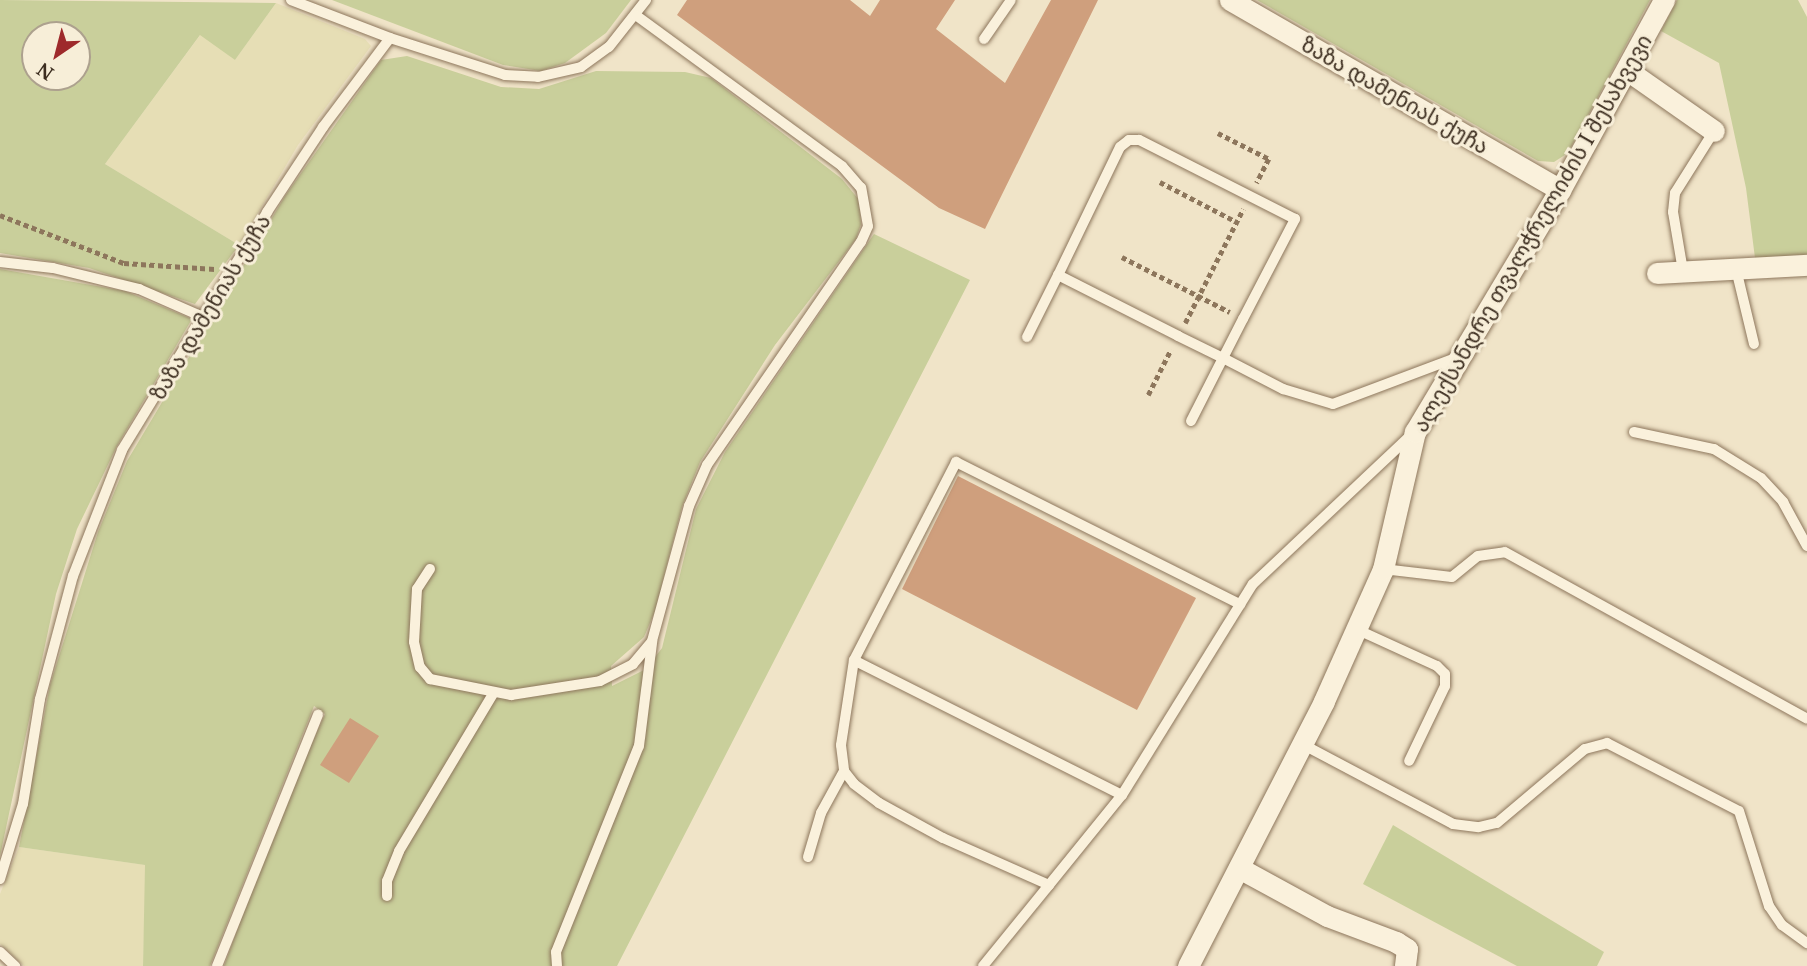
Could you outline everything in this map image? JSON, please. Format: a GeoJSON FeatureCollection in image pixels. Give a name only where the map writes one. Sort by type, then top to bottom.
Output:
{"type":"FeatureCollection","features":[{"type":"Feature","properties":{"kind":"street","name":"ზაზა დამენიას ქუჩა"},"geometry":{"type":"LineString","coordinates":[[1230,0],[1560,190]]}},
{"type":"Feature","properties":{"kind":"street","name":"ალექსანდრე თვალჭრელიძის I შესახვევი"},"geometry":{"type":"LineString","coordinates":[[1188,966],[1302,744],[1382,569],[1415,432],[1560,190],[1664,0]]}},
{"type":"Feature","properties":{"kind":"street"},"geometry":{"type":"LineString","coordinates":[[1627,71],[1714,131]]}},
{"type":"Feature","properties":{"kind":"street"},"geometry":{"type":"LineString","coordinates":[[1657,273],[1807,265]]}},
{"type":"Feature","properties":{"kind":"street"},"geometry":{"type":"LineString","coordinates":[[1239,868],[1326,916],[1396,942],[1407,950],[1405,966]]}},
{"type":"Feature","properties":{"kind":"lane"},"geometry":{"type":"LineString","coordinates":[[291,0],[390,38],[505,75],[538,78],[581,67],[609,47],[646,0]]}},
{"type":"Feature","properties":{"kind":"lane"},"geometry":{"type":"LineString","coordinates":[[984,39],[1011,0]]}},
{"type":"Feature","properties":{"kind":"lane"},"geometry":{"type":"LineString","coordinates":[[557,966],[561,940],[639,747],[652,641],[689,506],[707,465],[861,242],[867,207],[861,188],[842,166],[636,15]]}},
{"type":"Feature","properties":{"kind":"lane","name":"ზაზა დამენიას ქუჩა"},"geometry":{"type":"LineString","coordinates":[[0,879],[23,804],[40,699],[73,576],[122,450],[323,127],[390,38]]}},
{"type":"Feature","properties":{"kind":"lane"},"geometry":{"type":"LineString","coordinates":[[1684,271],[1673,212],[1675,194],[1714,131]]}},
{"type":"Feature","properties":{"kind":"lane"},"geometry":{"type":"LineString","coordinates":[[1027,337],[1120,147],[1129,140],[1139,140],[1295,219],[1191,421]]}},
{"type":"Feature","properties":{"kind":"lane"},"geometry":{"type":"LineString","coordinates":[[0,262],[53,268],[139,289],[205,318]]}},
{"type":"Feature","properties":{"kind":"lane"},"geometry":{"type":"LineString","coordinates":[[1736,269],[1754,344]]}},
{"type":"Feature","properties":{"kind":"lane"},"geometry":{"type":"LineString","coordinates":[[1058,275],[1283,389],[1333,404],[1461,356]]}},
{"type":"Feature","properties":{"kind":"lane"},"geometry":{"type":"LineString","coordinates":[[983,966],[1122,795],[1253,584],[1415,432]]}},
{"type":"Feature","properties":{"kind":"lane"},"geometry":{"type":"LineString","coordinates":[[1634,432],[1714,449],[1761,478],[1783,502],[1807,546]]}},
{"type":"Feature","properties":{"kind":"lane"},"geometry":{"type":"LineString","coordinates":[[808,857],[821,813],[844,771],[841,745],[854,660],[956,462],[1240,604]]}},
{"type":"Feature","properties":{"kind":"lane"},"geometry":{"type":"LineString","coordinates":[[1382,569],[1452,577],[1478,556],[1505,552],[1807,719]]}},
{"type":"Feature","properties":{"kind":"lane"},"geometry":{"type":"LineString","coordinates":[[430,569],[417,589],[414,642],[420,667],[430,679],[511,695],[600,681],[634,664],[652,641]]}},
{"type":"Feature","properties":{"kind":"lane"},"geometry":{"type":"LineString","coordinates":[[1356,629],[1437,666],[1445,674],[1445,686],[1409,761]]}},
{"type":"Feature","properties":{"kind":"lane"},"geometry":{"type":"LineString","coordinates":[[854,660],[1122,795]]}},
{"type":"Feature","properties":{"kind":"lane"},"geometry":{"type":"LineString","coordinates":[[387,896],[387,881],[399,852],[494,692]]}},
{"type":"Feature","properties":{"kind":"lane"},"geometry":{"type":"LineString","coordinates":[[217,966],[318,715]]}},
{"type":"Feature","properties":{"kind":"lane"},"geometry":{"type":"LineString","coordinates":[[1302,744],[1453,824],[1479,828],[1497,823],[1585,749],[1608,743],[1739,811],[1769,906],[1782,925],[1807,943]]}},
{"type":"Feature","properties":{"kind":"lane"},"geometry":{"type":"LineString","coordinates":[[844,771],[890,809],[975,854],[1049,885]]}},
{"type":"Feature","properties":{"kind":"lane"},"geometry":{"type":"LineString","coordinates":[[0,952],[15,966]]}},
{"type":"Feature","properties":{"kind":"path"},"geometry":{"type":"LineString","coordinates":[[1148,395],[1269,159],[1218,133]]}},
{"type":"Feature","properties":{"kind":"path"},"geometry":{"type":"LineString","coordinates":[[1160,182],[1237,222]]}},
{"type":"Feature","properties":{"kind":"path"},"geometry":{"type":"LineString","coordinates":[[0,215],[124,263],[233,270]]}},
{"type":"Feature","properties":{"kind":"path"},"geometry":{"type":"LineString","coordinates":[[1122,257],[1243,319]]}},
{"type":"Feature","properties":{"kind":"shaded area"},"geometry":{"type":"Polygon","coordinates":[[[276,3],[365,39],[371,46],[298,145],[239,245],[105,164],[201,34],[235,60],[276,3]]]}},
{"type":"Feature","properties":{"kind":"shaded area"},"geometry":{"type":"Polygon","coordinates":[[[19,847],[146,865],[143,966],[24,966],[0,944],[0,894],[19,847]]]}},
{"type":"Feature","properties":{"kind":"green space"},"geometry":{"type":"Polygon","coordinates":[[[0,0],[276,3],[235,60],[200,35],[105,164],[239,245],[195,304],[89,268],[0,253],[0,0]]]}},
{"type":"Feature","properties":{"kind":"green space"},"geometry":{"type":"Polygon","coordinates":[[[332,0],[631,0],[606,33],[565,63],[541,71],[503,65],[332,0]]]}},
{"type":"Feature","properties":{"kind":"green space"},"geometry":{"type":"Polygon","coordinates":[[[1257,0],[1650,0],[1568,153],[1554,162],[1538,161],[1257,0]]]}},
{"type":"Feature","properties":{"kind":"green space"},"geometry":{"type":"Polygon","coordinates":[[[1677,0],[1798,0],[1807,17],[1807,255],[1755,258],[1746,188],[1719,63],[1661,31],[1677,0]]]}},
{"type":"Feature","properties":{"kind":"green space"},"geometry":{"type":"Polygon","coordinates":[[[407,56],[501,87],[539,89],[596,71],[685,72],[711,78],[842,179],[859,200],[861,224],[856,239],[775,345],[700,462],[682,507],[655,611],[644,637],[611,666],[612,686],[646,669],[662,648],[696,509],[725,452],[874,234],[970,280],[617,966],[224,966],[277,821],[325,714],[314,706],[210,966],[143,966],[145,865],[19,847],[50,685],[98,532],[127,461],[285,196],[381,60],[407,56]]]}},
{"type":"Feature","properties":{"kind":"green space"},"geometry":{"type":"Polygon","coordinates":[[[0,269],[125,291],[192,319],[117,446],[77,529],[56,594],[0,856],[0,269]]]}},
{"type":"Feature","properties":{"kind":"green space"},"geometry":{"type":"Polygon","coordinates":[[[1393,825],[1604,952],[1597,966],[1517,966],[1363,884],[1393,825]]]}},
{"type":"Feature","properties":{"kind":"building"},"geometry":{"type":"Polygon","coordinates":[[[687,0],[850,0],[870,16],[880,0],[955,0],[936,29],[1005,83],[1051,0],[1098,0],[985,229],[939,208],[677,15],[687,0]]]}},
{"type":"Feature","properties":{"kind":"building"},"geometry":{"type":"Polygon","coordinates":[[[958,476],[1196,598],[1137,710],[902,589],[958,476]]]}},
{"type":"Feature","properties":{"kind":"building"},"geometry":{"type":"Polygon","coordinates":[[[350,718],[379,736],[349,783],[320,765],[350,718]]]}}]}
